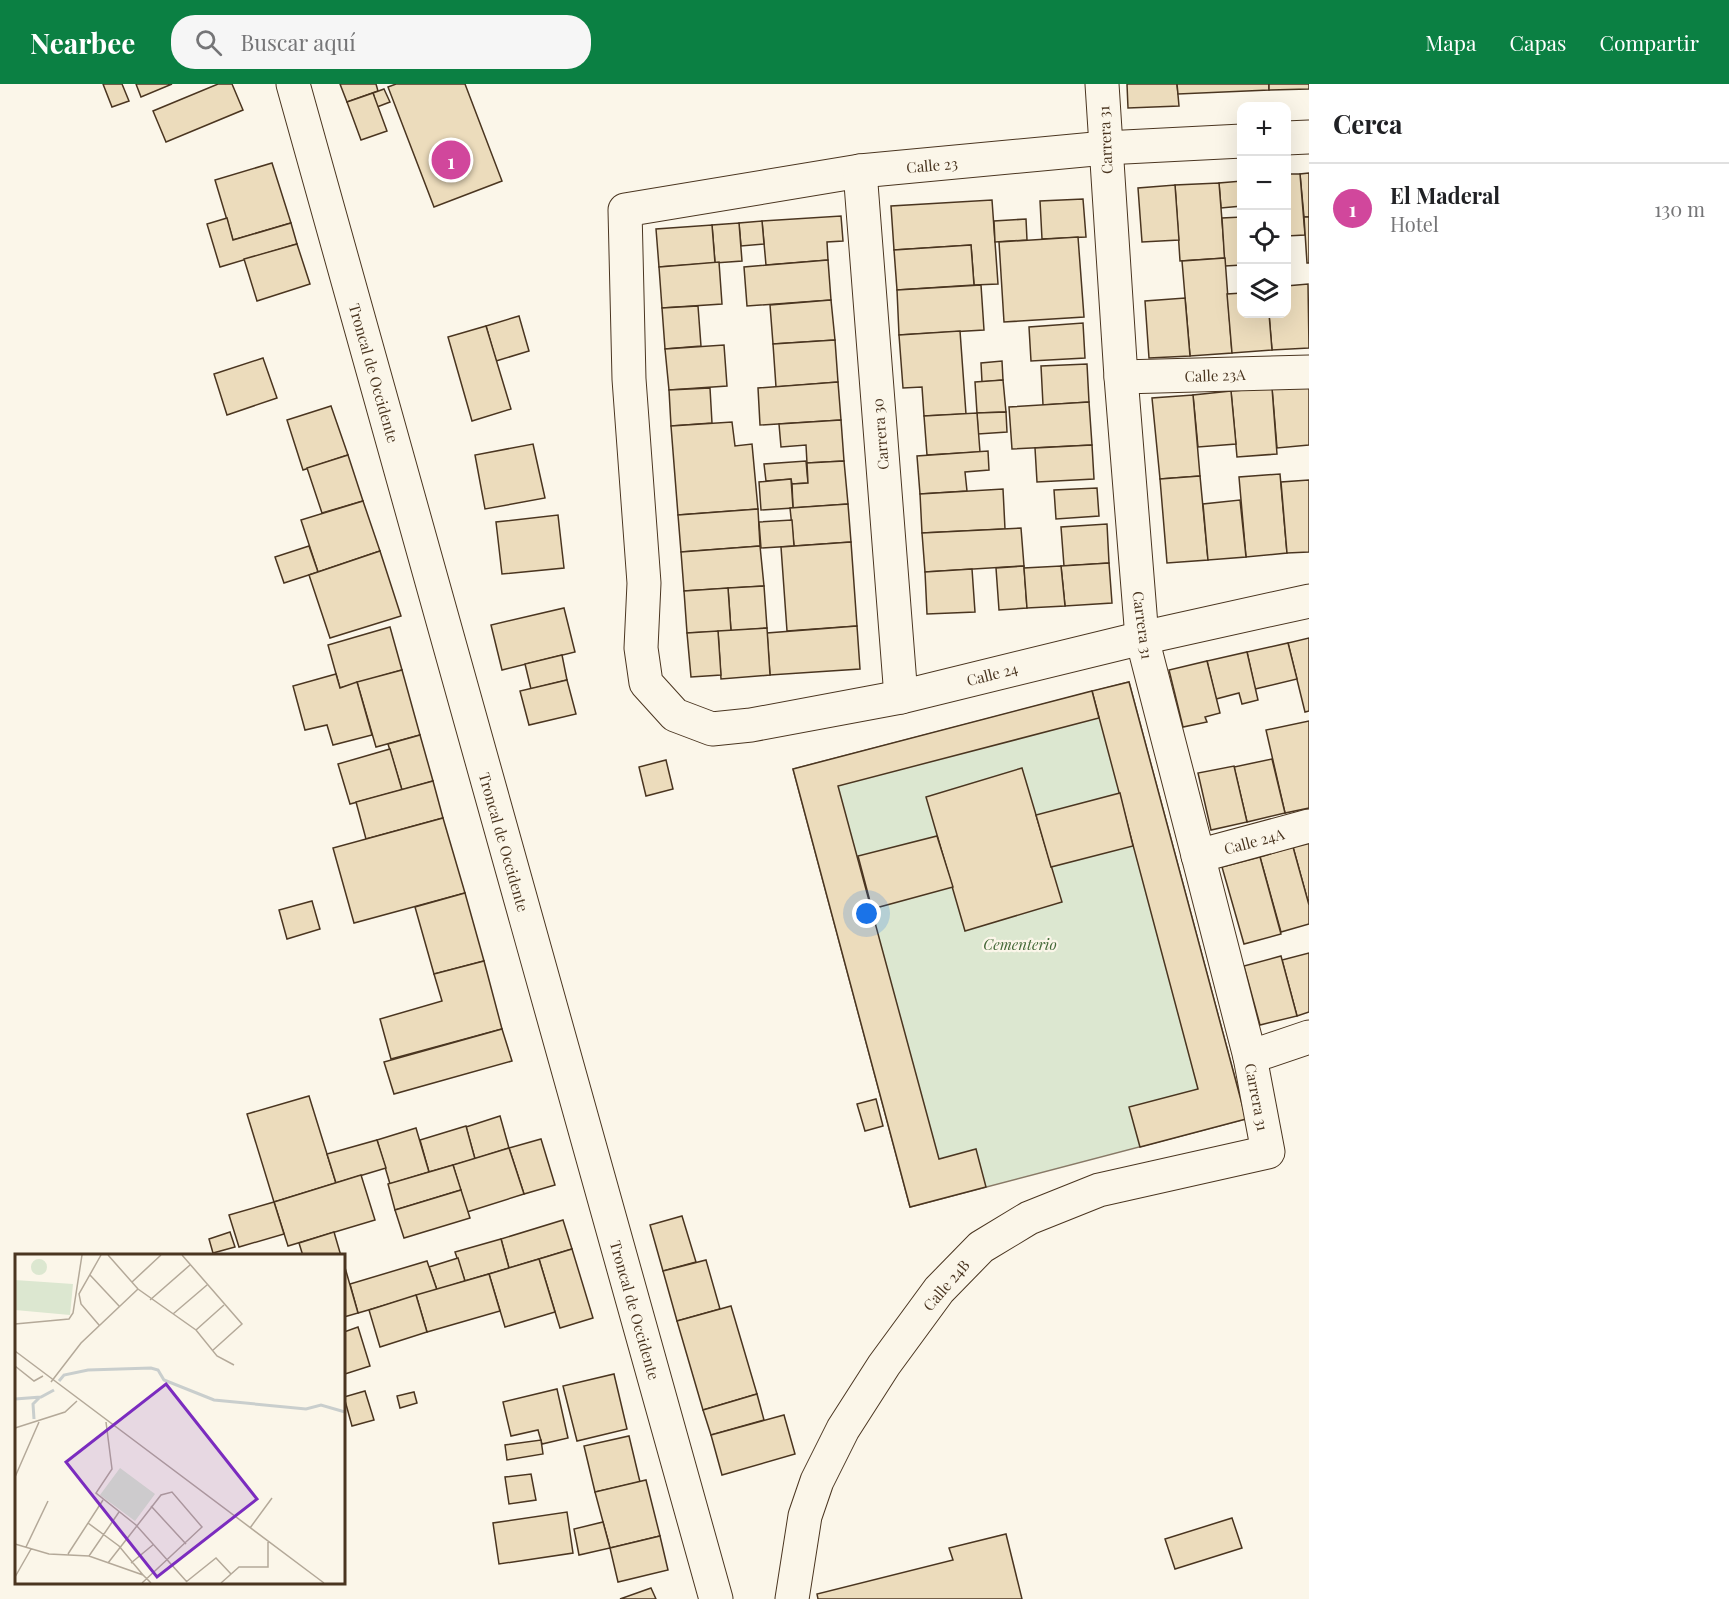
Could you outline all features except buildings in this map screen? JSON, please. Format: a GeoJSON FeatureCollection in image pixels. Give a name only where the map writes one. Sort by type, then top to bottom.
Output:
{"type":"FeatureCollection","features":[{"type":"Feature","properties":{"kind":"street","name":"Troncal de Occidente"},"geometry":{"type":"LineString","coordinates":[[293,84],[716,1599]]}},
{"type":"Feature","properties":{"kind":"street","name":"Carrera 31"},"geometry":{"type":"LineString","coordinates":[[1102,84],[1121,378],[1142,638],[1250,1057],[1268,1152]]}},
{"type":"Feature","properties":{"kind":"street"},"geometry":{"type":"LineString","coordinates":[[1291,138],[1309,137]]}},
{"type":"Feature","properties":{"kind":"street","name":"Calle 23"},"geometry":{"type":"LineString","coordinates":[[675,715],[646,683],[640,648],[644,583],[629,380],[625,210],[860,171],[1106,148],[1237,141]]}},
{"type":"Feature","properties":{"kind":"street","name":"Carrera 30"},"geometry":{"type":"LineString","coordinates":[[860,171],[901,697]]}},
{"type":"Feature","properties":{"kind":"street","name":"Calle 23A"},"geometry":{"type":"LineString","coordinates":[[1121,378],[1309,372]]}},
{"type":"Feature","properties":{"kind":"street","name":"Calle 24"},"geometry":{"type":"LineString","coordinates":[[675,715],[712,729],[751,725],[901,697],[1142,638],[1309,601]]}},
{"type":"Feature","properties":{"kind":"street","name":"Calle 24A"},"geometry":{"type":"LineString","coordinates":[[1198,856],[1309,826]]}},
{"type":"Feature","properties":{"kind":"street"},"geometry":{"type":"LineString","coordinates":[[1250,1057],[1309,1037]]}},
{"type":"Feature","properties":{"kind":"street","name":"Calle 24B"},"geometry":{"type":"LineString","coordinates":[[792,1599],[805,1515],[817,1481],[843,1429],[884,1365],[939,1290],[981,1247],[1029,1218],[1099,1190],[1268,1152]]}},
{"type":"Feature","properties":{"kind":"green space","name":"Cementerio"},"geometry":{"type":"Polygon","coordinates":[[[1129,682],[1246,1119],[910,1207],[793,769],[1129,682]]]}},
{"type":"Feature","properties":{"kind":"place","name":"El Maderal"},"geometry":{"type":"Point","coordinates":[451,160]}}]}
